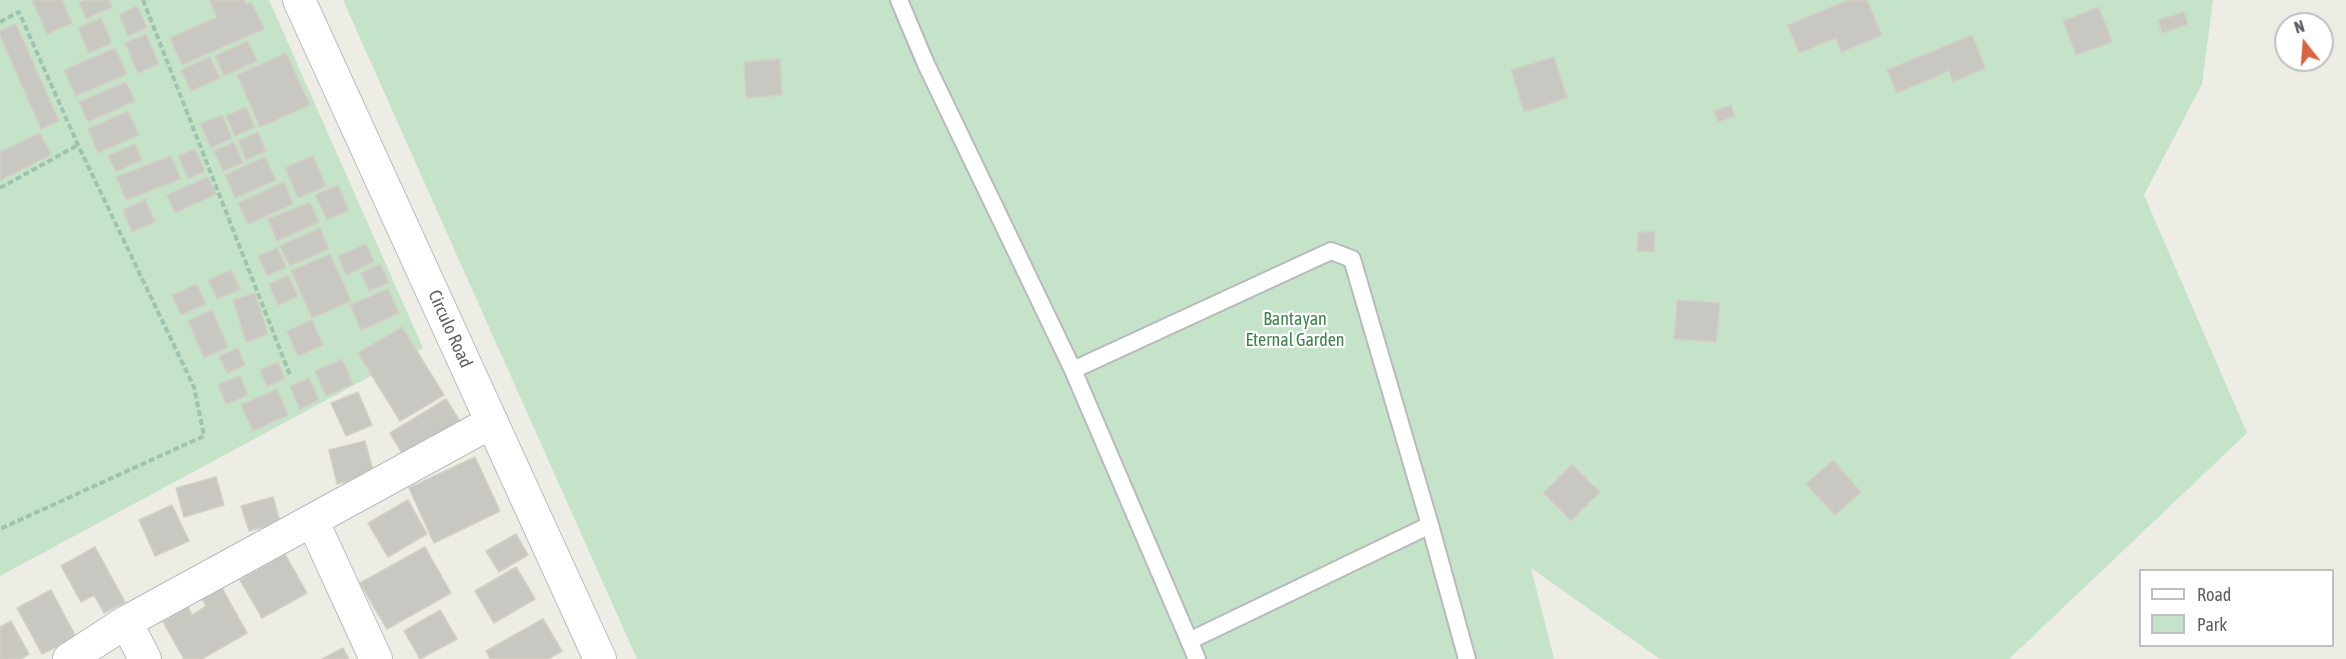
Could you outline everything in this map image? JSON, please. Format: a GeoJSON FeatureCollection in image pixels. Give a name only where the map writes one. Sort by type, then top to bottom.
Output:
{"type":"FeatureCollection","features":[{"type":"Feature","properties":{"kind":"street","name":"Circulo Road"},"geometry":{"type":"LineString","coordinates":[[300,0],[600,659]]}},
{"type":"Feature","properties":{"kind":"street"},"geometry":{"type":"LineString","coordinates":[[69,659],[126,622],[313,522],[492,422]]}},
{"type":"Feature","properties":{"kind":"street"},"geometry":{"type":"LineString","coordinates":[[313,522],[376,659]]}},
{"type":"Feature","properties":{"kind":"street"},"geometry":{"type":"LineString","coordinates":[[126,622],[145,659]]}},
{"type":"Feature","properties":{"kind":"lane"},"geometry":{"type":"LineString","coordinates":[[899,0],[926,64],[1073,370],[1197,659]]}},
{"type":"Feature","properties":{"kind":"lane"},"geometry":{"type":"LineString","coordinates":[[1073,370],[1331,251],[1352,259],[1467,659]]}},
{"type":"Feature","properties":{"kind":"lane"},"geometry":{"type":"LineString","coordinates":[[1189,641],[1430,525]]}},
{"type":"Feature","properties":{"kind":"path"},"geometry":{"type":"LineString","coordinates":[[143,0],[290,375]]}},
{"type":"Feature","properties":{"kind":"path"},"geometry":{"type":"LineString","coordinates":[[0,22],[20,12],[78,145],[194,387],[204,436],[0,529]]}},
{"type":"Feature","properties":{"kind":"path"},"geometry":{"type":"LineString","coordinates":[[0,188],[78,145]]}},
{"type":"Feature","properties":{"kind":"green space"},"geometry":{"type":"Polygon","coordinates":[[[0,0],[269,0],[423,348],[0,576],[0,0]]]}},
{"type":"Feature","properties":{"kind":"green space","name":"Bantayan Eternal Garden"},"geometry":{"type":"Polygon","coordinates":[[[343,0],[2213,0],[2202,84],[2144,195],[2247,433],[2009,659],[1660,659],[1531,568],[1554,659],[637,659],[343,0]]]}},
{"type":"Feature","properties":{"kind":"building"},"geometry":{"type":"Polygon","coordinates":[[[32,0],[62,0],[72,23],[47,34],[32,0]]]}},
{"type":"Feature","properties":{"kind":"building"},"geometry":{"type":"Polygon","coordinates":[[[109,0],[112,7],[86,19],[79,2],[109,0]]]}},
{"type":"Feature","properties":{"kind":"building"},"geometry":{"type":"Polygon","coordinates":[[[209,0],[244,0],[246,4],[251,2],[264,29],[182,65],[170,38],[217,17],[209,0]]]}},
{"type":"Feature","properties":{"kind":"building"},"geometry":{"type":"Polygon","coordinates":[[[1849,0],[1867,0],[1882,35],[1841,52],[1836,38],[1799,53],[1788,25],[1849,0]]]}},
{"type":"Feature","properties":{"kind":"building"},"geometry":{"type":"Polygon","coordinates":[[[137,6],[147,28],[128,36],[119,15],[137,6]]]}},
{"type":"Feature","properties":{"kind":"building"},"geometry":{"type":"Polygon","coordinates":[[[2099,7],[2112,42],[2076,55],[2063,21],[2099,7]]]}},
{"type":"Feature","properties":{"kind":"building"},"geometry":{"type":"Polygon","coordinates":[[[2184,12],[2188,24],[2162,33],[2158,20],[2184,12]]]}},
{"type":"Feature","properties":{"kind":"building"},"geometry":{"type":"Polygon","coordinates":[[[101,18],[112,43],[89,53],[78,28],[101,18]]]}},
{"type":"Feature","properties":{"kind":"building"},"geometry":{"type":"Polygon","coordinates":[[[16,24],[59,121],[41,129],[0,35],[0,31],[16,24]]]}},
{"type":"Feature","properties":{"kind":"building"},"geometry":{"type":"Polygon","coordinates":[[[146,34],[159,64],[138,73],[125,43],[146,34]]]}},
{"type":"Feature","properties":{"kind":"building"},"geometry":{"type":"Polygon","coordinates":[[[1972,35],[1985,68],[1953,82],[1949,71],[1897,93],[1887,70],[1972,35]]]}},
{"type":"Feature","properties":{"kind":"building"},"geometry":{"type":"Polygon","coordinates":[[[248,41],[257,61],[224,76],[215,56],[248,41]]]}},
{"type":"Feature","properties":{"kind":"building"},"geometry":{"type":"Polygon","coordinates":[[[115,48],[127,74],[76,96],[64,70],[115,48]]]}},
{"type":"Feature","properties":{"kind":"building"},"geometry":{"type":"Polygon","coordinates":[[[286,53],[310,105],[260,127],[237,75],[286,53]]]}},
{"type":"Feature","properties":{"kind":"building"},"geometry":{"type":"Polygon","coordinates":[[[210,57],[220,78],[191,91],[181,70],[210,57]]]}},
{"type":"Feature","properties":{"kind":"building"},"geometry":{"type":"Polygon","coordinates":[[[1554,57],[1567,98],[1524,112],[1511,70],[1554,57]]]}},
{"type":"Feature","properties":{"kind":"building"},"geometry":{"type":"Polygon","coordinates":[[[780,59],[782,95],[746,98],[744,62],[780,59]]]}},
{"type":"Feature","properties":{"kind":"building"},"geometry":{"type":"Polygon","coordinates":[[[126,82],[135,101],[88,122],[79,102],[126,82]]]}},
{"type":"Feature","properties":{"kind":"building"},"geometry":{"type":"Polygon","coordinates":[[[1731,105],[1735,116],[1718,122],[1714,111],[1731,105]]]}},
{"type":"Feature","properties":{"kind":"building"},"geometry":{"type":"Polygon","coordinates":[[[246,107],[255,127],[235,136],[226,116],[246,107]]]}},
{"type":"Feature","properties":{"kind":"building"},"geometry":{"type":"Polygon","coordinates":[[[128,111],[139,135],[98,153],[88,129],[128,111]]]}},
{"type":"Feature","properties":{"kind":"building"},"geometry":{"type":"Polygon","coordinates":[[[222,115],[232,138],[211,148],[200,124],[222,115]]]}},
{"type":"Feature","properties":{"kind":"building"},"geometry":{"type":"Polygon","coordinates":[[[258,132],[266,151],[246,160],[238,141],[258,132]]]}},
{"type":"Feature","properties":{"kind":"building"},"geometry":{"type":"Polygon","coordinates":[[[40,133],[51,155],[0,180],[0,152],[40,133]]]}},
{"type":"Feature","properties":{"kind":"building"},"geometry":{"type":"Polygon","coordinates":[[[234,142],[243,163],[223,171],[214,151],[234,142]]]}},
{"type":"Feature","properties":{"kind":"building"},"geometry":{"type":"Polygon","coordinates":[[[135,144],[142,160],[116,172],[108,156],[135,144]]]}},
{"type":"Feature","properties":{"kind":"building"},"geometry":{"type":"Polygon","coordinates":[[[195,149],[205,171],[188,179],[178,156],[195,149]]]}},
{"type":"Feature","properties":{"kind":"building"},"geometry":{"type":"Polygon","coordinates":[[[171,156],[181,179],[126,200],[116,177],[171,156]]]}},
{"type":"Feature","properties":{"kind":"building"},"geometry":{"type":"Polygon","coordinates":[[[313,156],[326,186],[298,198],[285,168],[313,156]]]}},
{"type":"Feature","properties":{"kind":"building"},"geometry":{"type":"Polygon","coordinates":[[[265,157],[276,180],[235,198],[225,175],[265,157]]]}},
{"type":"Feature","properties":{"kind":"building"},"geometry":{"type":"Polygon","coordinates":[[[208,177],[216,194],[175,213],[167,195],[208,177]]]}},
{"type":"Feature","properties":{"kind":"building"},"geometry":{"type":"Polygon","coordinates":[[[284,182],[293,204],[248,224],[238,203],[284,182]]]}},
{"type":"Feature","properties":{"kind":"building"},"geometry":{"type":"Polygon","coordinates":[[[338,185],[349,210],[327,220],[315,195],[338,185]]]}},
{"type":"Feature","properties":{"kind":"building"},"geometry":{"type":"Polygon","coordinates":[[[145,200],[155,222],[132,232],[123,210],[145,200]]]}},
{"type":"Feature","properties":{"kind":"building"},"geometry":{"type":"Polygon","coordinates":[[[310,202],[319,222],[277,241],[268,219],[310,202]]]}},
{"type":"Feature","properties":{"kind":"building"},"geometry":{"type":"Polygon","coordinates":[[[320,228],[329,249],[290,266],[280,246],[320,228]]]}},
{"type":"Feature","properties":{"kind":"building"},"geometry":{"type":"Polygon","coordinates":[[[1638,232],[1655,232],[1654,252],[1637,251],[1638,232]]]}},
{"type":"Feature","properties":{"kind":"building"},"geometry":{"type":"Polygon","coordinates":[[[366,244],[374,262],[346,275],[338,256],[366,244]]]}},
{"type":"Feature","properties":{"kind":"building"},"geometry":{"type":"Polygon","coordinates":[[[277,248],[286,267],[267,276],[258,256],[277,248]]]}},
{"type":"Feature","properties":{"kind":"building"},"geometry":{"type":"Polygon","coordinates":[[[330,254],[351,301],[312,318],[291,271],[330,254]]]}},
{"type":"Feature","properties":{"kind":"building"},"geometry":{"type":"Polygon","coordinates":[[[380,264],[389,283],[369,291],[361,273],[380,264]]]}},
{"type":"Feature","properties":{"kind":"building"},"geometry":{"type":"Polygon","coordinates":[[[231,270],[240,289],[217,299],[208,280],[231,270]]]}},
{"type":"Feature","properties":{"kind":"building"},"geometry":{"type":"Polygon","coordinates":[[[288,275],[298,296],[278,305],[269,284],[288,275]]]}},
{"type":"Feature","properties":{"kind":"building"},"geometry":{"type":"Polygon","coordinates":[[[197,284],[206,304],[181,315],[172,295],[197,284]]]}},
{"type":"Feature","properties":{"kind":"building"},"geometry":{"type":"Polygon","coordinates":[[[388,289],[399,313],[361,330],[350,305],[388,289]]]}},
{"type":"Feature","properties":{"kind":"building"},"geometry":{"type":"Polygon","coordinates":[[[255,293],[268,334],[246,342],[233,300],[255,293]]]}},
{"type":"Feature","properties":{"kind":"building"},"geometry":{"type":"Polygon","coordinates":[[[1677,300],[1720,303],[1716,342],[1674,339],[1677,300]]]}},
{"type":"Feature","properties":{"kind":"building"},"geometry":{"type":"Polygon","coordinates":[[[212,310],[228,347],[204,358],[188,321],[212,310]]]}},
{"type":"Feature","properties":{"kind":"building"},"geometry":{"type":"Polygon","coordinates":[[[312,320],[323,345],[298,356],[287,331],[312,320]]]}},
{"type":"Feature","properties":{"kind":"building"},"geometry":{"type":"Polygon","coordinates":[[[402,327],[444,395],[400,421],[358,353],[402,327]]]}},
{"type":"Feature","properties":{"kind":"building"},"geometry":{"type":"Polygon","coordinates":[[[238,348],[245,365],[227,373],[219,356],[238,348]]]}},
{"type":"Feature","properties":{"kind":"building"},"geometry":{"type":"Polygon","coordinates":[[[342,359],[353,384],[326,396],[315,371],[342,359]]]}},
{"type":"Feature","properties":{"kind":"building"},"geometry":{"type":"Polygon","coordinates":[[[278,362],[285,379],[267,386],[260,370],[278,362]]]}},
{"type":"Feature","properties":{"kind":"building"},"geometry":{"type":"Polygon","coordinates":[[[240,376],[248,395],[226,404],[218,385],[240,376]]]}},
{"type":"Feature","properties":{"kind":"building"},"geometry":{"type":"Polygon","coordinates":[[[309,378],[319,400],[300,409],[290,386],[309,378]]]}},
{"type":"Feature","properties":{"kind":"building"},"geometry":{"type":"Polygon","coordinates":[[[277,389],[288,415],[253,431],[241,405],[277,389]]]}},
{"type":"Feature","properties":{"kind":"building"},"geometry":{"type":"Polygon","coordinates":[[[358,392],[372,425],[346,436],[331,403],[358,392]]]}},
{"type":"Feature","properties":{"kind":"building"},"geometry":{"type":"Polygon","coordinates":[[[446,399],[463,426],[406,460],[390,433],[446,399]]]}},
{"type":"Feature","properties":{"kind":"building"},"geometry":{"type":"Polygon","coordinates":[[[365,441],[374,474],[337,484],[329,450],[365,441]]]}},
{"type":"Feature","properties":{"kind":"building"},"geometry":{"type":"Polygon","coordinates":[[[475,457],[500,511],[434,543],[409,488],[475,457]]]}},
{"type":"Feature","properties":{"kind":"building"},"geometry":{"type":"Polygon","coordinates":[[[1833,460],[1861,492],[1835,515],[1806,484],[1833,460]]]}},
{"type":"Feature","properties":{"kind":"building"},"geometry":{"type":"Polygon","coordinates":[[[1572,464],[1600,492],[1571,521],[1543,493],[1572,464]]]}},
{"type":"Feature","properties":{"kind":"building"},"geometry":{"type":"Polygon","coordinates":[[[216,477],[224,505],[184,517],[176,488],[216,477]]]}},
{"type":"Feature","properties":{"kind":"building"},"geometry":{"type":"Polygon","coordinates":[[[273,497],[280,522],[249,531],[241,506],[273,497]]]}},
{"type":"Feature","properties":{"kind":"building"},"geometry":{"type":"Polygon","coordinates":[[[408,500],[427,534],[388,557],[368,523],[408,500]]]}},
{"type":"Feature","properties":{"kind":"building"},"geometry":{"type":"Polygon","coordinates":[[[172,505],[189,541],[155,556],[139,520],[172,505]]]}},
{"type":"Feature","properties":{"kind":"building"},"geometry":{"type":"Polygon","coordinates":[[[516,534],[528,555],[499,572],[486,551],[516,534]]]}},
{"type":"Feature","properties":{"kind":"building"},"geometry":{"type":"Polygon","coordinates":[[[95,547],[125,602],[104,613],[94,595],[81,602],[61,566],[95,547]]]}},
{"type":"Feature","properties":{"kind":"building"},"geometry":{"type":"Polygon","coordinates":[[[425,547],[451,593],[387,629],[360,583],[425,547]]]}},
{"type":"Feature","properties":{"kind":"building"},"geometry":{"type":"Polygon","coordinates":[[[285,554],[307,593],[262,618],[240,580],[285,554]]]}},
{"type":"Feature","properties":{"kind":"building"},"geometry":{"type":"Polygon","coordinates":[[[516,567],[535,599],[494,623],[475,591],[516,567]]]}},
{"type":"Feature","properties":{"kind":"building"},"geometry":{"type":"Polygon","coordinates":[[[222,588],[247,633],[202,659],[184,659],[163,622],[188,607],[192,615],[206,606],[202,599],[222,588]]]}},
{"type":"Feature","properties":{"kind":"building"},"geometry":{"type":"Polygon","coordinates":[[[51,590],[76,637],[42,654],[17,608],[51,590]]]}},
{"type":"Feature","properties":{"kind":"building"},"geometry":{"type":"Polygon","coordinates":[[[440,610],[457,639],[420,659],[404,631],[440,610]]]}},
{"type":"Feature","properties":{"kind":"building"},"geometry":{"type":"Polygon","coordinates":[[[543,619],[562,651],[548,659],[490,659],[486,651],[543,619]]]}},
{"type":"Feature","properties":{"kind":"building"},"geometry":{"type":"Polygon","coordinates":[[[11,621],[29,654],[20,659],[0,659],[0,627],[11,621]]]}},
{"type":"Feature","properties":{"kind":"building"},"geometry":{"type":"Polygon","coordinates":[[[343,648],[349,659],[322,659],[343,648]]]}}]}
